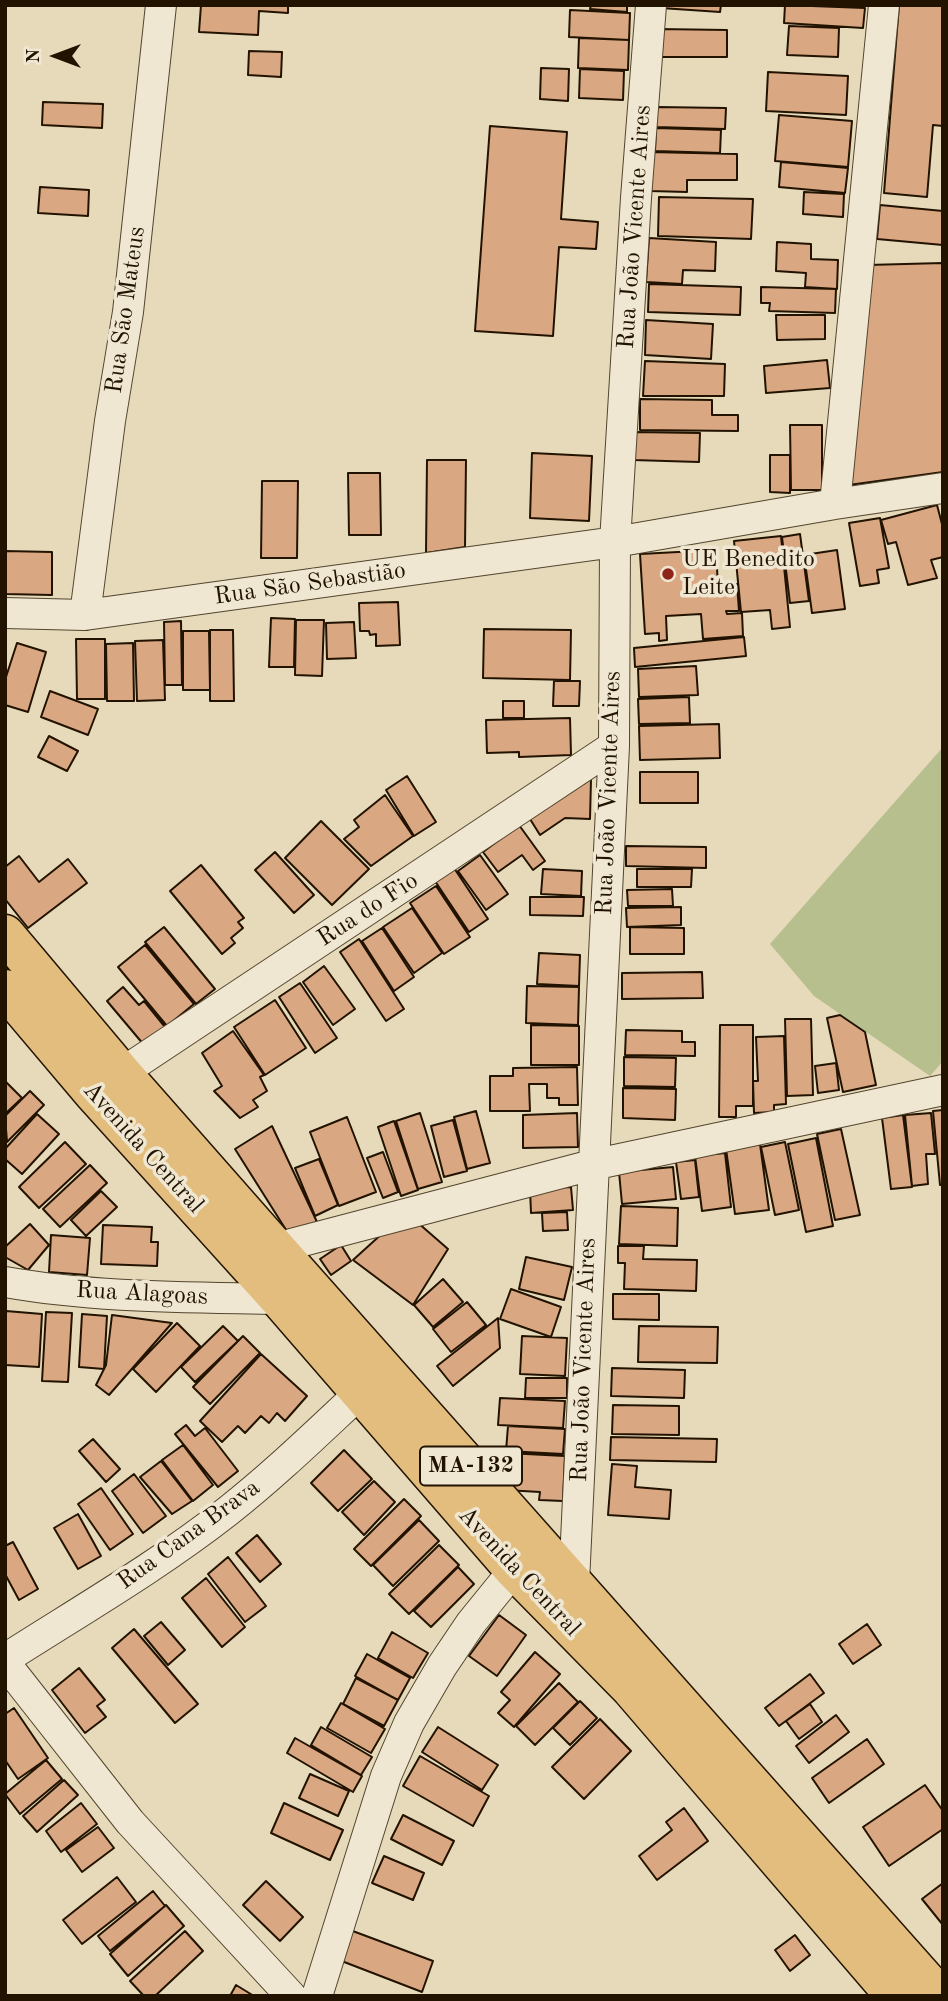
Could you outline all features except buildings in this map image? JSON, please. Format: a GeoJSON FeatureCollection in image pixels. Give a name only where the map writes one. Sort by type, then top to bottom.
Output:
{"type":"FeatureCollection","features":[{"type":"Feature","properties":{"kind":"main road","name":"MA-132"},"geometry":{"type":"LineString","coordinates":[[5,934],[107,1082],[276,1248],[573,1582],[927,1989]]}},
{"type":"Feature","properties":{"kind":"main road","name":"Avenida Central"},"geometry":{"type":"LineString","coordinates":[[5,989],[107,1082],[279,1298],[514,1570],[927,1989]]}},
{"type":"Feature","properties":{"kind":"street","name":"Rua São Mateus"},"geometry":{"type":"LineString","coordinates":[[85,615],[110,421],[128,312],[161,5]]}},
{"type":"Feature","properties":{"kind":"street","name":"Rua João Vicente Aires"},"geometry":{"type":"LineString","coordinates":[[573,1582],[614,746],[615,542],[651,5]]}},
{"type":"Feature","properties":{"kind":"street"},"geometry":{"type":"LineString","coordinates":[[835,504],[884,5]]}},
{"type":"Feature","properties":{"kind":"street","name":"Rua São Sebastião"},"geometry":{"type":"LineString","coordinates":[[5,613],[85,615],[615,542],[943,488]]}},
{"type":"Feature","properties":{"kind":"street","name":"Rua do Fio"},"geometry":{"type":"LineString","coordinates":[[107,1082],[614,746]]}},
{"type":"Feature","properties":{"kind":"street"},"geometry":{"type":"LineString","coordinates":[[276,1248],[592,1165],[943,1090]]}},
{"type":"Feature","properties":{"kind":"street","name":"Rua Alagoas"},"geometry":{"type":"LineString","coordinates":[[5,1282],[125,1295],[279,1298]]}},
{"type":"Feature","properties":{"kind":"street","name":"Rua Cana Brava"},"geometry":{"type":"LineString","coordinates":[[5,1661],[228,1511],[360,1393]]}},
{"type":"Feature","properties":{"kind":"street"},"geometry":{"type":"LineString","coordinates":[[317,1996],[386,1776],[410,1723],[442,1666],[471,1623],[514,1570]]}},
{"type":"Feature","properties":{"kind":"street"},"geometry":{"type":"LineString","coordinates":[[5,1661],[130,1822],[291,1996]]}},
{"type":"Feature","properties":{"kind":"green space"},"geometry":{"type":"Polygon","coordinates":[[[943,747],[943,1061],[930,1076],[814,996],[770,944],[943,747]]]}},
{"type":"Feature","properties":{"kind":"place","name":"UE Benedito Leite"},"geometry":{"type":"Point","coordinates":[668,574]}}]}
